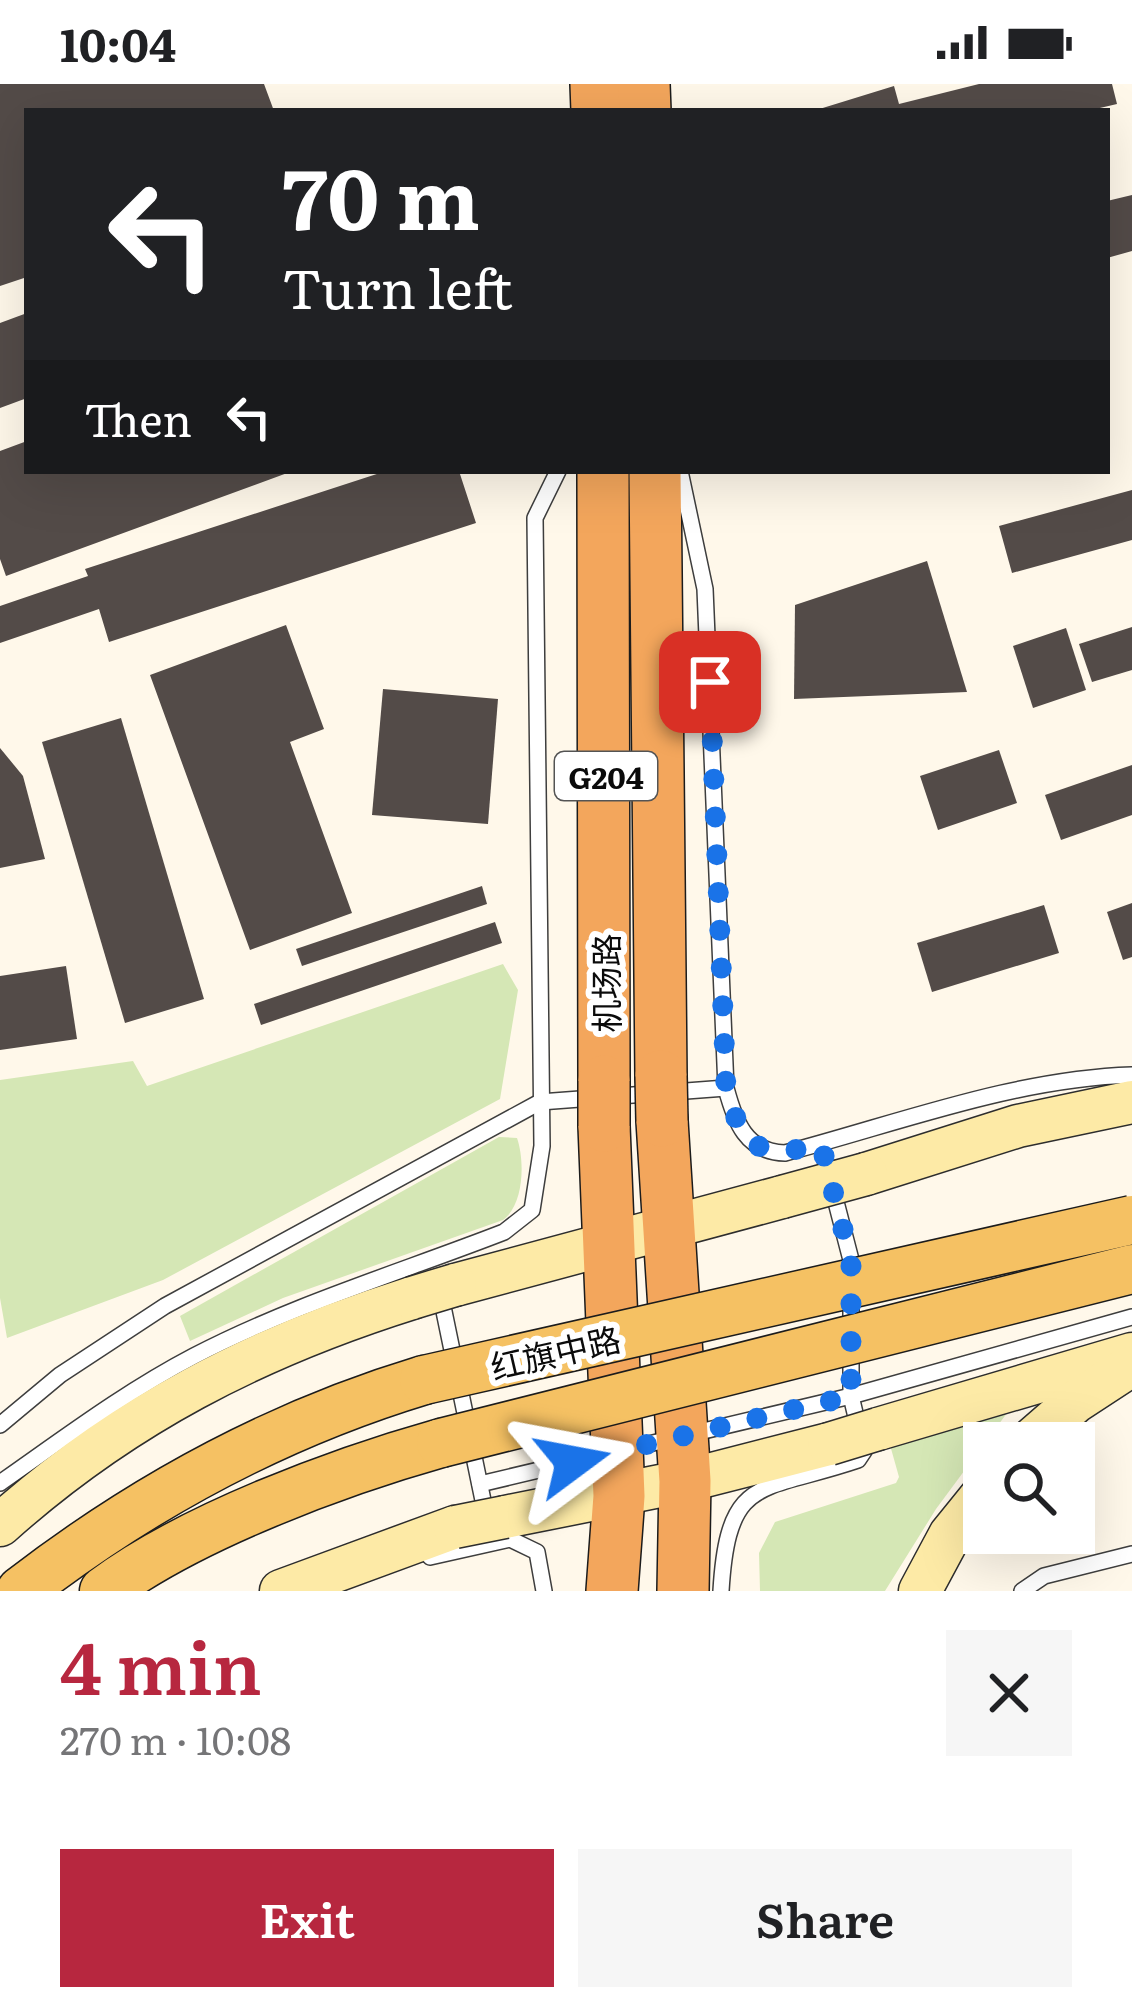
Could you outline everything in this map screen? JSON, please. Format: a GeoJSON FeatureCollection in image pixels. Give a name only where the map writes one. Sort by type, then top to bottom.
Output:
{"type":"FeatureCollection","features":[{"type":"Feature","properties":{"kind":"highway","name":"机场路"},"geometry":{"type":"LineString","coordinates":[[603,474],[604,1104],[619,1496]]}},
{"type":"Feature","properties":{"kind":"highway","name":"机场路"},"geometry":{"type":"LineString","coordinates":[[655,474],[667,1232]]}},
{"type":"Feature","properties":{"kind":"highway","name":"G204"},"geometry":{"type":"LineString","coordinates":[[667,1232],[685,1481],[683,1591]]}},
{"type":"Feature","properties":{"kind":"highway","name":"G204"},"geometry":{"type":"LineString","coordinates":[[612,1591],[619,1496]]}},
{"type":"Feature","properties":{"kind":"main road"},"geometry":{"type":"LineString","coordinates":[[0,1525],[59,1475],[205,1379],[306,1331],[412,1298],[444,1272],[667,1232],[1018,1126],[1132,1102]]}},
{"type":"Feature","properties":{"kind":"main road","name":"红旗中路"},"geometry":{"type":"LineString","coordinates":[[21,1591],[97,1532],[190,1474],[368,1397],[1132,1220]]}},
{"type":"Feature","properties":{"kind":"main road","name":"红旗中路"},"geometry":{"type":"LineString","coordinates":[[104,1591],[216,1530],[389,1458],[1132,1269]]}},
{"type":"Feature","properties":{"kind":"main road"},"geometry":{"type":"LineString","coordinates":[[281,1591],[483,1517],[685,1481],[830,1444],[865,1413],[1132,1354]]}},
{"type":"Feature","properties":{"kind":"main road"},"geometry":{"type":"LineString","coordinates":[[1052,1422],[1132,1365]]}},
{"type":"Feature","properties":{"kind":"main road"},"geometry":{"type":"LineString","coordinates":[[920,1591],[963,1519]]}},
{"type":"Feature","properties":{"kind":"lane"},"geometry":{"type":"LineString","coordinates":[[0,1484],[118,1401],[194,1356],[444,1272],[532,1210],[541,1173],[535,518],[557,474]]}},
{"type":"Feature","properties":{"kind":"lane"},"geometry":{"type":"LineString","coordinates":[[681,474],[705,589],[726,1088],[734,1118],[755,1145],[785,1153],[990,1096],[1092,1076],[1132,1075]]}},
{"type":"Feature","properties":{"kind":"lane"},"geometry":{"type":"LineString","coordinates":[[0,1425],[60,1376],[165,1306],[540,1102],[726,1088]]}},
{"type":"Feature","properties":{"kind":"lane"},"geometry":{"type":"LineString","coordinates":[[721,1591],[725,1534],[751,1496],[863,1454],[865,1413],[851,1260],[821,1144]]}},
{"type":"Feature","properties":{"kind":"lane"},"geometry":{"type":"LineString","coordinates":[[444,1272],[483,1517],[510,1539],[537,1552],[544,1591]]}},
{"type":"Feature","properties":{"kind":"lane"},"geometry":{"type":"LineString","coordinates":[[337,1591],[483,1517],[865,1413],[1132,1317]]}},
{"type":"Feature","properties":{"kind":"lane"},"geometry":{"type":"LineString","coordinates":[[1022,1591],[1044,1576],[1132,1554]]}},
{"type":"Feature","properties":{"kind":"green space"},"geometry":{"type":"Polygon","coordinates":[[[503,964],[518,990],[500,1099],[163,1280],[7,1338],[0,1298],[0,1080],[133,1061],[147,1086],[503,964]]]}},
{"type":"Feature","properties":{"kind":"green space"},"geometry":{"type":"Polygon","coordinates":[[[499,1137],[517,1138],[521,1158],[519,1194],[503,1220],[283,1298],[190,1341],[180,1316],[499,1137]]]}},
{"type":"Feature","properties":{"kind":"green space"},"geometry":{"type":"Polygon","coordinates":[[[1010,1409],[1000,1422],[967,1422],[1010,1409]]]}},
{"type":"Feature","properties":{"kind":"green space"},"geometry":{"type":"Polygon","coordinates":[[[963,1423],[963,1473],[885,1591],[760,1591],[759,1553],[775,1522],[896,1483],[899,1477],[890,1445],[963,1423]]]}},
{"type":"Feature","properties":{"kind":"building"},"geometry":{"type":"Polygon","coordinates":[[[0,84],[264,84],[273,108],[24,108],[24,278],[0,286],[0,84]]]}},
{"type":"Feature","properties":{"kind":"building"},"geometry":{"type":"Polygon","coordinates":[[[979,84],[1112,84],[1117,104],[1100,108],[823,108],[894,86],[899,104],[979,84]]]}},
{"type":"Feature","properties":{"kind":"building"},"geometry":{"type":"Polygon","coordinates":[[[1132,195],[1132,251],[1110,257],[1110,200],[1132,195]]]}},
{"type":"Feature","properties":{"kind":"building"},"geometry":{"type":"Polygon","coordinates":[[[24,314],[24,399],[0,408],[0,323],[24,314]]]}},
{"type":"Feature","properties":{"kind":"building"},"geometry":{"type":"Polygon","coordinates":[[[24,442],[24,474],[285,474],[6,576],[0,559],[0,451],[24,442]]]}},
{"type":"Feature","properties":{"kind":"building"},"geometry":{"type":"Polygon","coordinates":[[[377,474],[460,474],[476,523],[109,642],[99,609],[0,643],[0,606],[88,576],[85,569],[377,474]]]}},
{"type":"Feature","properties":{"kind":"building"},"geometry":{"type":"Polygon","coordinates":[[[1132,490],[1132,540],[1012,573],[999,526],[1132,490]]]}},
{"type":"Feature","properties":{"kind":"building"},"geometry":{"type":"Polygon","coordinates":[[[927,561],[967,692],[794,699],[795,605],[927,561]]]}},
{"type":"Feature","properties":{"kind":"building"},"geometry":{"type":"Polygon","coordinates":[[[286,625],[324,729],[290,742],[352,913],[250,950],[150,675],[286,625]]]}},
{"type":"Feature","properties":{"kind":"building"},"geometry":{"type":"Polygon","coordinates":[[[1132,627],[1132,670],[1092,682],[1079,644],[1132,627]]]}},
{"type":"Feature","properties":{"kind":"building"},"geometry":{"type":"Polygon","coordinates":[[[1066,628],[1086,690],[1033,708],[1013,646],[1066,628]]]}},
{"type":"Feature","properties":{"kind":"building"},"geometry":{"type":"Polygon","coordinates":[[[383,689],[498,699],[488,824],[372,815],[383,689]]]}},
{"type":"Feature","properties":{"kind":"building"},"geometry":{"type":"Polygon","coordinates":[[[121,718],[204,999],[125,1023],[42,742],[121,718]]]}},
{"type":"Feature","properties":{"kind":"building"},"geometry":{"type":"Polygon","coordinates":[[[0,748],[23,776],[45,859],[0,868],[0,748]]]}},
{"type":"Feature","properties":{"kind":"building"},"geometry":{"type":"Polygon","coordinates":[[[999,750],[1017,803],[938,830],[920,776],[999,750]]]}},
{"type":"Feature","properties":{"kind":"building"},"geometry":{"type":"Polygon","coordinates":[[[1132,765],[1132,815],[1061,840],[1045,795],[1132,765]]]}},
{"type":"Feature","properties":{"kind":"building"},"geometry":{"type":"Polygon","coordinates":[[[482,886],[487,904],[302,966],[296,949],[482,886]]]}},
{"type":"Feature","properties":{"kind":"building"},"geometry":{"type":"Polygon","coordinates":[[[1132,903],[1132,957],[1123,960],[1107,912],[1132,903]]]}},
{"type":"Feature","properties":{"kind":"building"},"geometry":{"type":"Polygon","coordinates":[[[1044,905],[1059,953],[932,992],[917,943],[1044,905]]]}},
{"type":"Feature","properties":{"kind":"building"},"geometry":{"type":"Polygon","coordinates":[[[495,922],[502,943],[261,1025],[254,1004],[495,922]]]}},
{"type":"Feature","properties":{"kind":"building"},"geometry":{"type":"Polygon","coordinates":[[[66,966],[77,1039],[0,1050],[0,976],[66,966]]]}},
{"type":"Feature","properties":{"kind":"route"},"geometry":{"type":"LineString","coordinates":[[573,1462],[851,1396],[851,1260],[821,1144],[785,1153],[755,1145],[734,1118],[726,1088],[710,682]]}}]}
